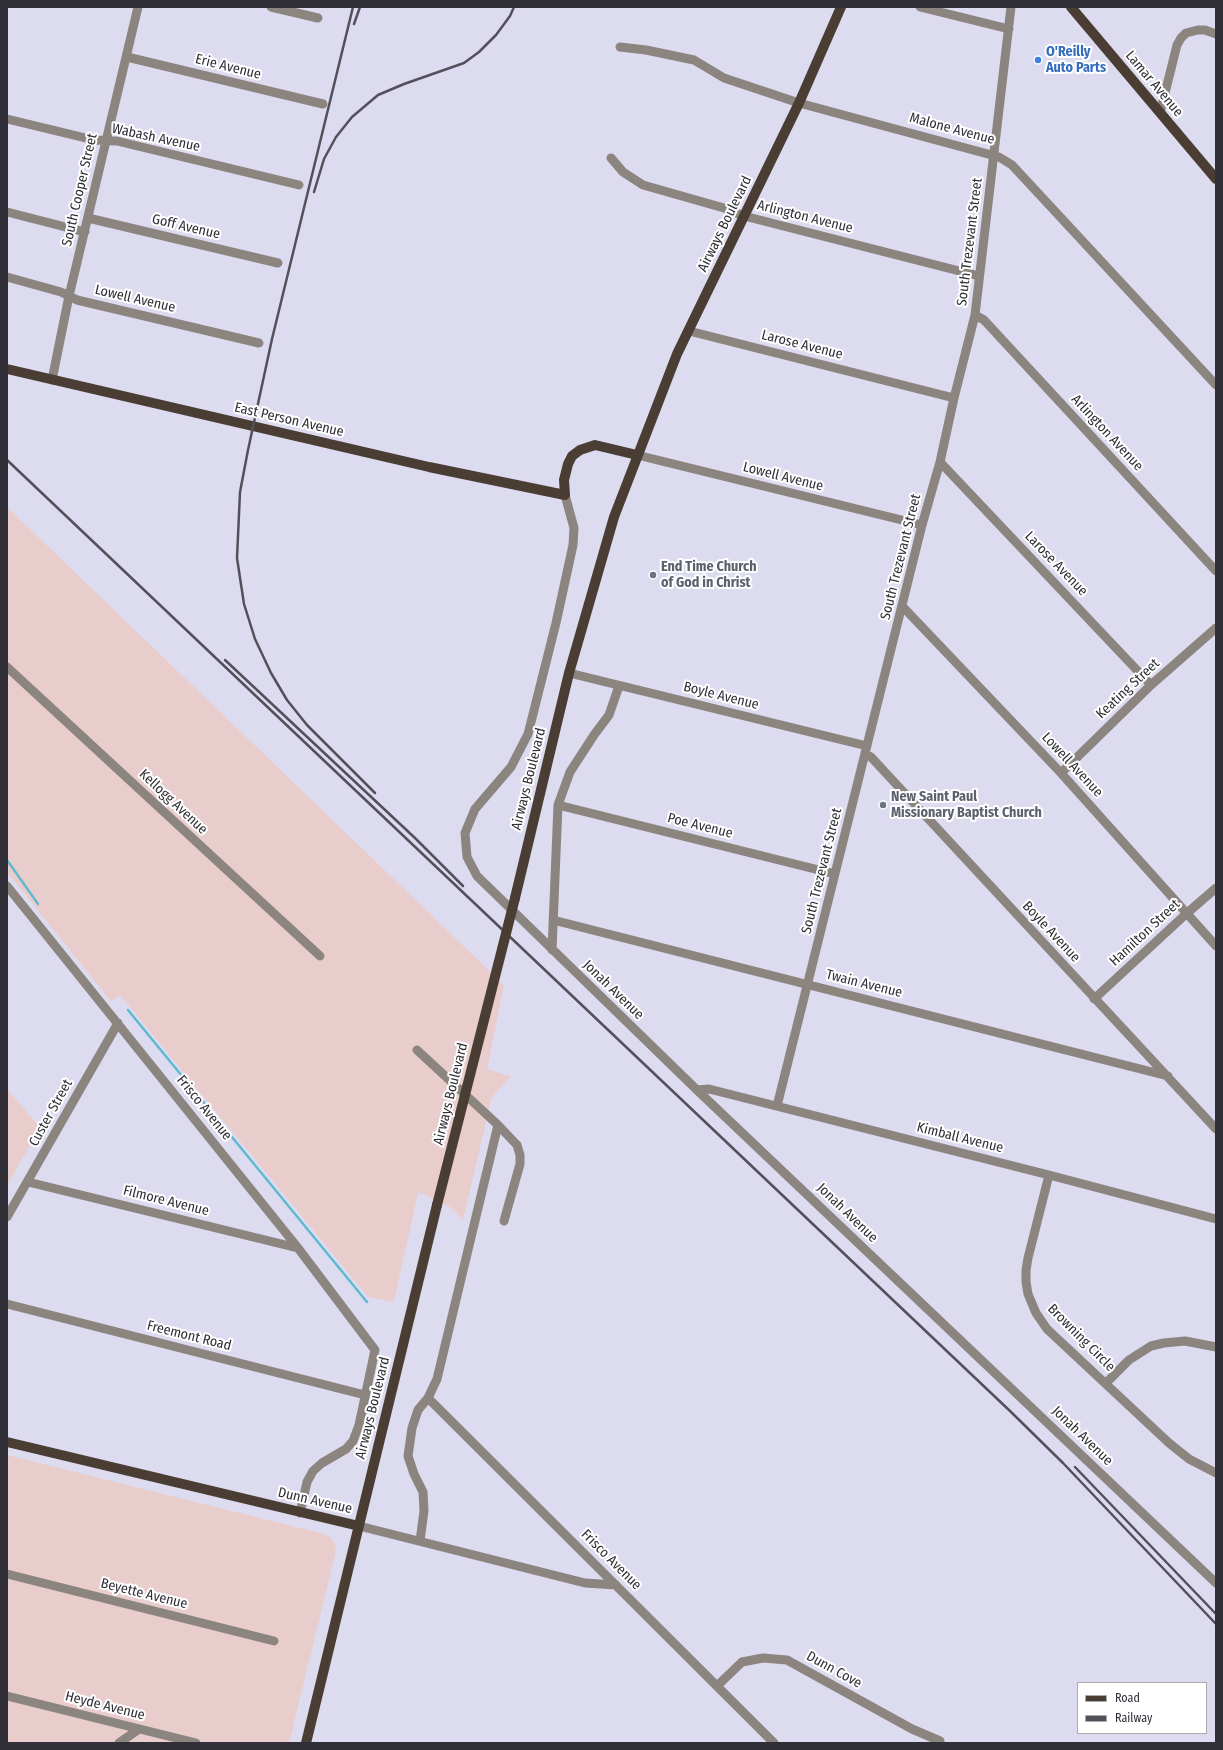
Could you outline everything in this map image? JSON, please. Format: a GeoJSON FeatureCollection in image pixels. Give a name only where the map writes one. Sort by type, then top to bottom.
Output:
{"type":"FeatureCollection","features":[{"type":"Feature","properties":{"kind":"main road","name":"Airways Boulevard"},"geometry":{"type":"LineString","coordinates":[[306,1743],[437,1205],[569,673],[614,517],[677,354],[799,103],[841,7]]}},
{"type":"Feature","properties":{"kind":"main road","name":"Lamar Avenue"},"geometry":{"type":"LineString","coordinates":[[1071,7],[1216,179]]}},
{"type":"Feature","properties":{"kind":"main road","name":"East Person Avenue"},"geometry":{"type":"LineString","coordinates":[[7,369],[423,466],[565,495]]}},
{"type":"Feature","properties":{"kind":"main road","name":"Airways Boulevard"},"geometry":{"type":"LineString","coordinates":[[565,495],[564,480],[568,464],[572,456],[580,450],[594,445],[637,455]]}},
{"type":"Feature","properties":{"kind":"main road","name":"Dunn Avenue"},"geometry":{"type":"LineString","coordinates":[[7,1442],[359,1526]]}},
{"type":"Feature","properties":{"kind":"street","name":"South Cooper Street"},"geometry":{"type":"LineString","coordinates":[[52,380],[69,296],[138,7]]}},
{"type":"Feature","properties":{"kind":"street"},"geometry":{"type":"LineString","coordinates":[[271,7],[318,18]]}},
{"type":"Feature","properties":{"kind":"street"},"geometry":{"type":"LineString","coordinates":[[920,7],[1009,28]]}},
{"type":"Feature","properties":{"kind":"street","name":"South Trezevant Street"},"geometry":{"type":"LineString","coordinates":[[777,1106],[903,607],[922,525],[940,462],[954,398],[975,316],[1011,7]]}},
{"type":"Feature","properties":{"kind":"street"},"geometry":{"type":"LineString","coordinates":[[1160,113],[1181,38],[1186,33],[1198,30],[1205,30],[1216,34]]}},
{"type":"Feature","properties":{"kind":"street","name":"Malone Avenue"},"geometry":{"type":"LineString","coordinates":[[620,47],[646,50],[694,60],[724,78],[799,103],[995,154],[1012,165],[1216,385]]}},
{"type":"Feature","properties":{"kind":"street","name":"Erie Avenue"},"geometry":{"type":"LineString","coordinates":[[127,57],[322,104]]}},
{"type":"Feature","properties":{"kind":"street","name":"Wabash Avenue"},"geometry":{"type":"LineString","coordinates":[[7,118],[94,140],[106,142],[117,141],[299,185]]}},
{"type":"Feature","properties":{"kind":"street","name":"Arlington Avenue"},"geometry":{"type":"LineString","coordinates":[[611,158],[623,172],[643,186],[724,208],[744,216],[980,276]]}},
{"type":"Feature","properties":{"kind":"street"},"geometry":{"type":"LineString","coordinates":[[7,212],[85,232]]}},
{"type":"Feature","properties":{"kind":"street","name":"Goff Avenue"},"geometry":{"type":"LineString","coordinates":[[88,218],[278,263]]}},
{"type":"Feature","properties":{"kind":"street","name":"Lowell Avenue"},"geometry":{"type":"LineString","coordinates":[[7,278],[61,292],[77,300],[258,343]]}},
{"type":"Feature","properties":{"kind":"street","name":"Arlington Avenue"},"geometry":{"type":"LineString","coordinates":[[975,316],[984,320],[1216,571]]}},
{"type":"Feature","properties":{"kind":"street","name":"Larose Avenue"},"geometry":{"type":"LineString","coordinates":[[689,331],[954,398]]}},
{"type":"Feature","properties":{"kind":"street","name":"Lowell Avenue"},"geometry":{"type":"LineString","coordinates":[[637,455],[922,525]]}},
{"type":"Feature","properties":{"kind":"street","name":"Larose Avenue"},"geometry":{"type":"LineString","coordinates":[[940,462],[1151,685]]}},
{"type":"Feature","properties":{"kind":"street","name":"Airways Boulevard"},"geometry":{"type":"LineString","coordinates":[[467,857],[465,833],[475,809],[511,767],[528,734],[556,623],[573,545],[574,528],[565,495]]}},
{"type":"Feature","properties":{"kind":"street","name":"Lowell Avenue"},"geometry":{"type":"LineString","coordinates":[[903,607],[1061,773],[1216,946]]}},
{"type":"Feature","properties":{"kind":"street","name":"Keating Street"},"geometry":{"type":"LineString","coordinates":[[1061,773],[1151,685],[1216,628]]}},
{"type":"Feature","properties":{"kind":"street","name":"Kellogg Avenue"},"geometry":{"type":"LineString","coordinates":[[7,667],[320,956]]}},
{"type":"Feature","properties":{"kind":"street","name":"Boyle Avenue"},"geometry":{"type":"LineString","coordinates":[[569,673],[866,750],[871,758],[1094,999],[1168,1076],[1216,1130]]}},
{"type":"Feature","properties":{"kind":"street"},"geometry":{"type":"LineString","coordinates":[[552,950],[558,805],[570,772],[609,715],[620,686]]}},
{"type":"Feature","properties":{"kind":"street","name":"Poe Avenue"},"geometry":{"type":"LineString","coordinates":[[558,805],[835,874]]}},
{"type":"Feature","properties":{"kind":"street","name":"Jonah Avenue"},"geometry":{"type":"LineString","coordinates":[[467,857],[477,876],[552,950],[697,1090],[1216,1583]]}},
{"type":"Feature","properties":{"kind":"street","name":"Frisco Avenue"},"geometry":{"type":"LineString","coordinates":[[7,886],[298,1248],[375,1350]]}},
{"type":"Feature","properties":{"kind":"street","name":"Hamilton Street"},"geometry":{"type":"LineString","coordinates":[[1094,999],[1216,888]]}},
{"type":"Feature","properties":{"kind":"street","name":"Twain Avenue"},"geometry":{"type":"LineString","coordinates":[[554,920],[1168,1076]]}},
{"type":"Feature","properties":{"kind":"street","name":"Custer Street"},"geometry":{"type":"LineString","coordinates":[[7,1217],[118,1023]]}},
{"type":"Feature","properties":{"kind":"street"},"geometry":{"type":"LineString","coordinates":[[417,1050],[498,1125],[517,1145],[520,1155],[520,1164],[504,1221]]}},
{"type":"Feature","properties":{"kind":"street","name":"Kimball Avenue"},"geometry":{"type":"LineString","coordinates":[[697,1090],[709,1089],[1216,1219]]}},
{"type":"Feature","properties":{"kind":"street"},"geometry":{"type":"LineString","coordinates":[[420,1541],[424,1511],[423,1492],[414,1474],[408,1456],[412,1428],[418,1410],[428,1398],[437,1379],[498,1125]]}},
{"type":"Feature","properties":{"kind":"street","name":"Browning Circle"},"geometry":{"type":"LineString","coordinates":[[1049,1175],[1028,1258],[1026,1282],[1028,1294],[1036,1313],[1048,1329],[1173,1447],[1200,1466],[1216,1473]]}},
{"type":"Feature","properties":{"kind":"street","name":"Filmore Avenue"},"geometry":{"type":"LineString","coordinates":[[28,1182],[298,1248]]}},
{"type":"Feature","properties":{"kind":"street","name":"Freemont Road"},"geometry":{"type":"LineString","coordinates":[[7,1304],[365,1395]]}},
{"type":"Feature","properties":{"kind":"street"},"geometry":{"type":"LineString","coordinates":[[1106,1383],[1128,1360],[1151,1346],[1186,1341],[1216,1347]]}},
{"type":"Feature","properties":{"kind":"street","name":"Airways Boulevard"},"geometry":{"type":"LineString","coordinates":[[300,1512],[307,1482],[313,1472],[322,1463],[346,1449],[353,1441],[359,1425],[375,1350]]}},
{"type":"Feature","properties":{"kind":"street","name":"Frisco Avenue"},"geometry":{"type":"LineString","coordinates":[[428,1398],[774,1743]]}},
{"type":"Feature","properties":{"kind":"street","name":"Dunn Avenue"},"geometry":{"type":"LineString","coordinates":[[359,1526],[585,1582],[616,1585]]}},
{"type":"Feature","properties":{"kind":"street","name":"Beyette Avenue"},"geometry":{"type":"LineString","coordinates":[[7,1574],[274,1641]]}},
{"type":"Feature","properties":{"kind":"street","name":"Dunn Cove"},"geometry":{"type":"LineString","coordinates":[[717,1686],[742,1662],[762,1658],[787,1660],[912,1729],[940,1741]]}},
{"type":"Feature","properties":{"kind":"street","name":"Heyde Avenue"},"geometry":{"type":"LineString","coordinates":[[7,1696],[196,1743]]}},
{"type":"Feature","properties":{"kind":"street"},"geometry":{"type":"LineString","coordinates":[[119,1743],[139,1729]]}},
{"type":"Feature","properties":{"kind":"shaded area"},"geometry":{"type":"Polygon","coordinates":[[[7,507],[504,985],[487,1069],[511,1077],[492,1097],[463,1219],[450,1207],[418,1192],[394,1302],[368,1297],[120,995],[111,1001],[7,872],[7,507]]]}},
{"type":"Feature","properties":{"kind":"shaded area"},"geometry":{"type":"Polygon","coordinates":[[[7,1089],[40,1127],[7,1186],[7,1089]]]}},
{"type":"Feature","properties":{"kind":"shaded area"},"geometry":{"type":"Polygon","coordinates":[[[7,1455],[324,1534],[331,1538],[336,1547],[335,1555],[289,1743],[7,1743],[7,1455]]]}},
{"type":"Feature","properties":{"kind":"waterway"},"geometry":{"type":"LineString","coordinates":[[7,860],[38,904]]}},
{"type":"Feature","properties":{"kind":"waterway"},"geometry":{"type":"LineString","coordinates":[[128,1010],[367,1302]]}},
{"type":"Feature","properties":{"kind":"railway"},"geometry":{"type":"LineString","coordinates":[[353,7],[272,339],[248,450],[240,492],[237,558],[244,604],[255,639],[271,673],[287,700],[307,725],[375,793]]}},
{"type":"Feature","properties":{"kind":"railway"},"geometry":{"type":"LineString","coordinates":[[354,24],[360,7]]}},
{"type":"Feature","properties":{"kind":"railway"},"geometry":{"type":"LineString","coordinates":[[314,192],[324,159],[336,137],[352,117],[378,95],[404,84],[464,63],[479,52],[496,35],[510,16],[514,7]]}},
{"type":"Feature","properties":{"kind":"railway"},"geometry":{"type":"LineString","coordinates":[[7,460],[1010,1411],[1063,1463],[1216,1624]]}},
{"type":"Feature","properties":{"kind":"railway"},"geometry":{"type":"LineString","coordinates":[[225,660],[415,838],[463,886]]}},
{"type":"Feature","properties":{"kind":"railway"},"geometry":{"type":"LineString","coordinates":[[1075,1467],[1216,1614]]}},
{"type":"Feature","properties":{"kind":"place","name":"O'Reilly Auto Parts"},"geometry":{"type":"Point","coordinates":[1038,60]}},
{"type":"Feature","properties":{"kind":"place","name":"End Time Church of God in Christ"},"geometry":{"type":"Point","coordinates":[653,575]}},
{"type":"Feature","properties":{"kind":"place","name":"New Saint Paul Missionary Baptist Church"},"geometry":{"type":"Point","coordinates":[883,805]}}]}
